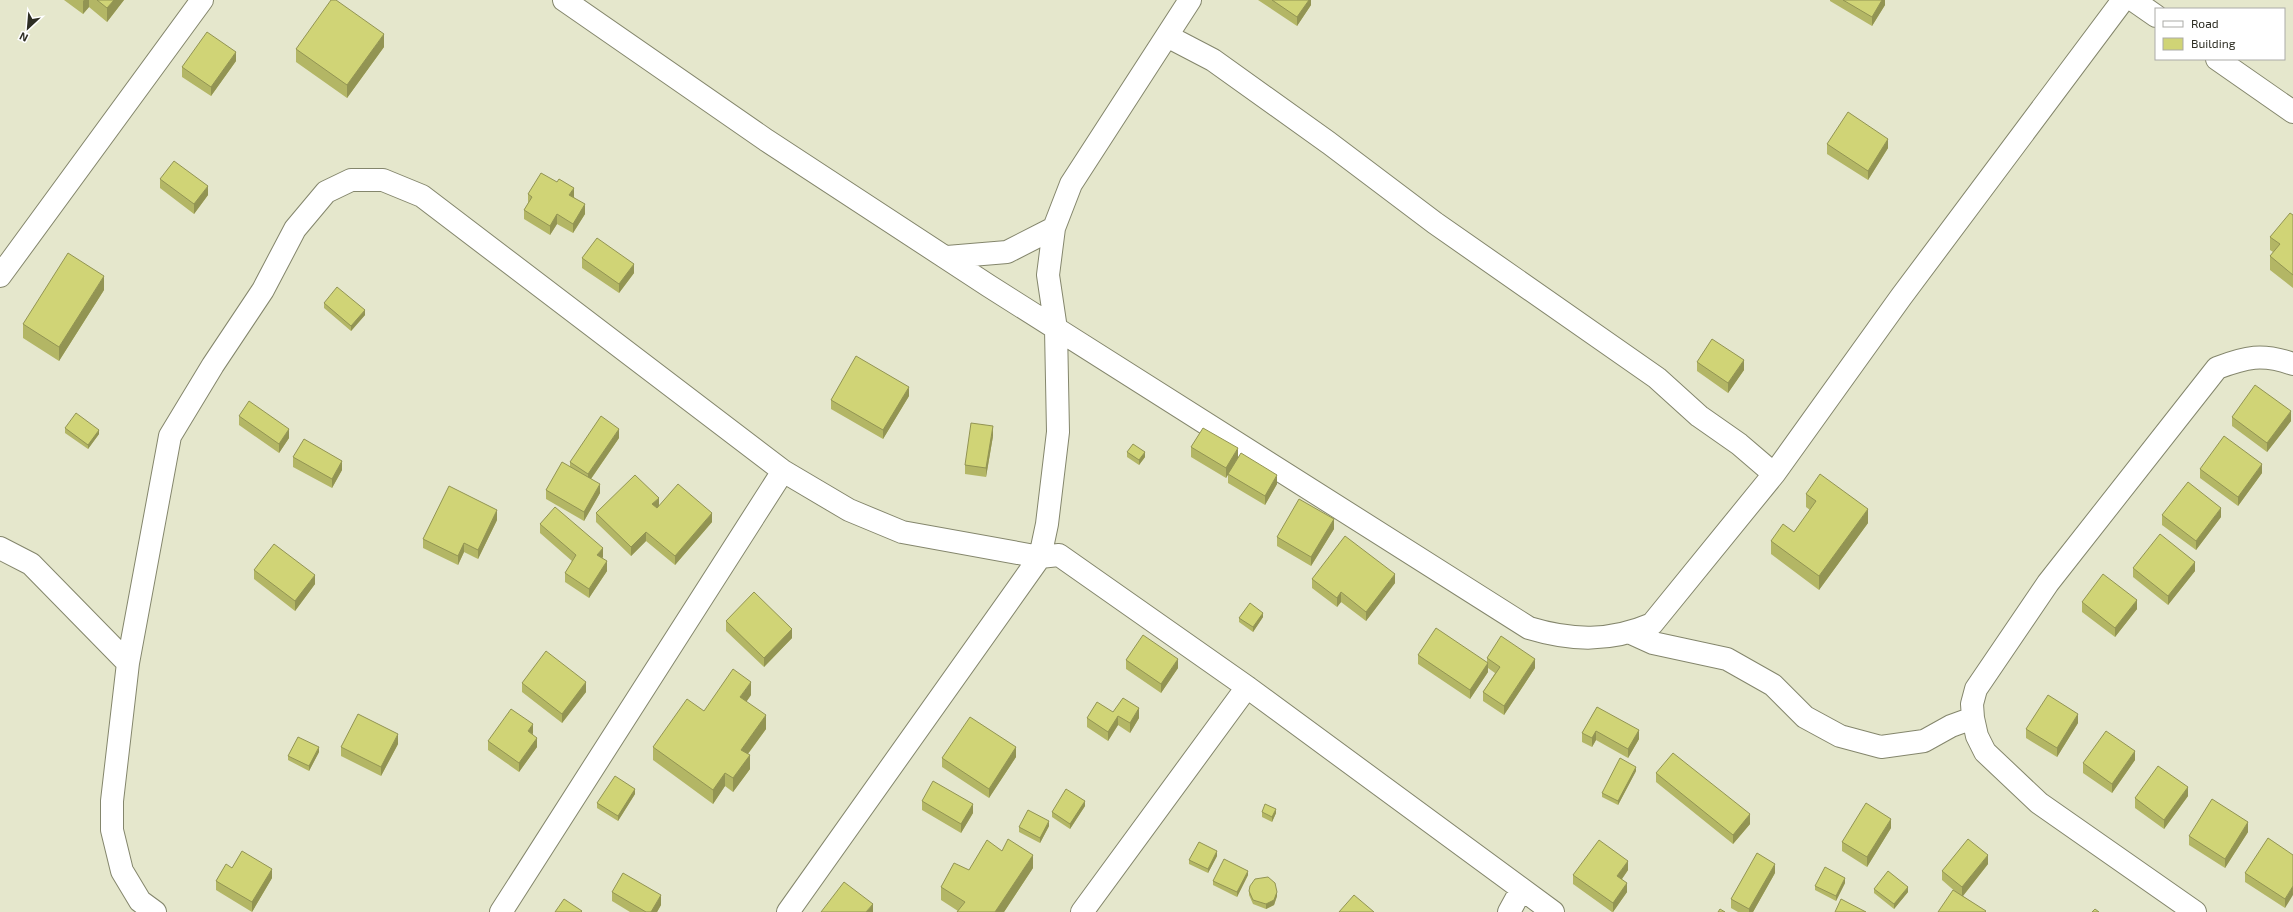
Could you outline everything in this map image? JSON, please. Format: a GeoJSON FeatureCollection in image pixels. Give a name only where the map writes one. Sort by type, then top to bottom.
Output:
{"type":"FeatureCollection","features":[{"type":"Feature","properties":{"kind":"street"},"geometry":{"type":"LineString","coordinates":[[0,276],[202,0]]}},
{"type":"Feature","properties":{"kind":"street"},"geometry":{"type":"LineString","coordinates":[[564,0],[766,140],[947,257],[1056,330],[1529,628],[1556,636],[1586,638],[1631,633],[1652,624],[1774,474],[1901,297],[2123,0]]}},
{"type":"Feature","properties":{"kind":"street"},"geometry":{"type":"LineString","coordinates":[[788,912],[1040,557],[1047,524],[1058,432],[1056,330],[1048,275],[1054,228],[1071,184],[1190,0]]}},
{"type":"Feature","properties":{"kind":"street"},"geometry":{"type":"LineString","coordinates":[[2133,0],[2155,15]]}},
{"type":"Feature","properties":{"kind":"street"},"geometry":{"type":"LineString","coordinates":[[1167,36],[1213,60],[1329,143],[1442,228],[1657,378],[1699,416],[1739,444],[1774,474]]}},
{"type":"Feature","properties":{"kind":"street"},"geometry":{"type":"LineString","coordinates":[[2218,60],[2293,112]]}},
{"type":"Feature","properties":{"kind":"street"},"geometry":{"type":"LineString","coordinates":[[155,912],[140,901],[122,871],[112,830],[112,801],[128,663],[170,436],[213,365],[259,296],[295,228],[326,192],[351,180],[383,180],[422,196],[783,471],[849,510],[902,532],[1040,557],[1059,555],[1247,687],[1521,890],[1553,912]]}},
{"type":"Feature","properties":{"kind":"street"},"geometry":{"type":"LineString","coordinates":[[947,257],[1007,252],[1054,228]]}},
{"type":"Feature","properties":{"kind":"street"},"geometry":{"type":"LineString","coordinates":[[2195,912],[2039,803],[1985,752],[1977,736],[1972,704],[1976,688],[2048,583],[2217,368],[2246,357],[2265,356],[2293,364]]}},
{"type":"Feature","properties":{"kind":"street"},"geometry":{"type":"LineString","coordinates":[[501,912],[783,471]]}},
{"type":"Feature","properties":{"kind":"street"},"geometry":{"type":"LineString","coordinates":[[0,548],[6,549],[31,564],[128,663]]}},
{"type":"Feature","properties":{"kind":"street"},"geometry":{"type":"LineString","coordinates":[[1631,633],[1653,643],[1727,659],[1773,685],[1805,717],[1840,736],[1882,747],[1924,741],[1951,726],[1974,718]]}},
{"type":"Feature","properties":{"kind":"street"},"geometry":{"type":"LineString","coordinates":[[1082,912],[1247,687]]}},
{"type":"Feature","properties":{"kind":"street"},"geometry":{"type":"LineString","coordinates":[[1509,912],[1521,890]]}},
{"type":"Feature","properties":{"kind":"building"},"geometry":{"type":"Polygon","coordinates":[[[97,0],[114,0],[107,8],[97,0]]]}},
{"type":"Feature","properties":{"kind":"building"},"geometry":{"type":"Polygon","coordinates":[[[331,0],[336,0],[384,34],[347,85],[296,49],[331,0]]]}},
{"type":"Feature","properties":{"kind":"building"},"geometry":{"type":"Polygon","coordinates":[[[1272,0],[1309,0],[1297,17],[1272,0]]]}},
{"type":"Feature","properties":{"kind":"building"},"geometry":{"type":"Polygon","coordinates":[[[1843,0],[1882,0],[1872,17],[1843,0]]]}},
{"type":"Feature","properties":{"kind":"building"},"geometry":{"type":"Polygon","coordinates":[[[207,32],[236,52],[211,87],[182,67],[207,32]]]}},
{"type":"Feature","properties":{"kind":"building"},"geometry":{"type":"Polygon","coordinates":[[[1848,112],[1888,139],[1868,171],[1827,144],[1848,112]]]}},
{"type":"Feature","properties":{"kind":"building"},"geometry":{"type":"Polygon","coordinates":[[[174,161],[208,186],[194,204],[160,179],[174,161]]]}},
{"type":"Feature","properties":{"kind":"building"},"geometry":{"type":"Polygon","coordinates":[[[541,173],[557,182],[559,179],[574,188],[569,195],[585,204],[573,224],[557,214],[550,226],[524,210],[532,197],[528,194],[541,173]]]}},
{"type":"Feature","properties":{"kind":"building"},"geometry":{"type":"Polygon","coordinates":[[[2290,213],[2293,215],[2293,275],[2270,256],[2280,244],[2270,237],[2290,213]]]}},
{"type":"Feature","properties":{"kind":"building"},"geometry":{"type":"Polygon","coordinates":[[[597,238],[634,264],[619,284],[582,258],[597,238]]]}},
{"type":"Feature","properties":{"kind":"building"},"geometry":{"type":"Polygon","coordinates":[[[68,253],[104,276],[59,347],[23,324],[68,253]]]}},
{"type":"Feature","properties":{"kind":"building"},"geometry":{"type":"Polygon","coordinates":[[[337,287],[365,310],[351,326],[324,303],[337,287]]]}},
{"type":"Feature","properties":{"kind":"building"},"geometry":{"type":"Polygon","coordinates":[[[1712,339],[1744,360],[1728,383],[1697,362],[1712,339]]]}},
{"type":"Feature","properties":{"kind":"building"},"geometry":{"type":"Polygon","coordinates":[[[856,356],[909,387],[883,430],[831,400],[856,356]]]}},
{"type":"Feature","properties":{"kind":"building"},"geometry":{"type":"Polygon","coordinates":[[[2255,385],[2291,411],[2267,443],[2232,417],[2255,385]]]}},
{"type":"Feature","properties":{"kind":"building"},"geometry":{"type":"Polygon","coordinates":[[[249,401],[289,429],[279,444],[239,416],[249,401]]]}},
{"type":"Feature","properties":{"kind":"building"},"geometry":{"type":"Polygon","coordinates":[[[76,413],[99,430],[88,445],[65,428],[76,413]]]}},
{"type":"Feature","properties":{"kind":"building"},"geometry":{"type":"Polygon","coordinates":[[[601,416],[619,429],[588,474],[570,462],[601,416]]]}},
{"type":"Feature","properties":{"kind":"building"},"geometry":{"type":"Polygon","coordinates":[[[971,423],[993,426],[986,468],[965,465],[971,423]]]}},
{"type":"Feature","properties":{"kind":"building"},"geometry":{"type":"Polygon","coordinates":[[[1203,428],[1238,448],[1226,468],[1191,447],[1203,428]]]}},
{"type":"Feature","properties":{"kind":"building"},"geometry":{"type":"Polygon","coordinates":[[[2224,436],[2262,464],[2238,497],[2200,469],[2224,436]]]}},
{"type":"Feature","properties":{"kind":"building"},"geometry":{"type":"Polygon","coordinates":[[[304,439],[342,461],[332,479],[293,457],[304,439]]]}},
{"type":"Feature","properties":{"kind":"building"},"geometry":{"type":"Polygon","coordinates":[[[1133,444],[1145,452],[1139,460],[1127,452],[1133,444]]]}},
{"type":"Feature","properties":{"kind":"building"},"geometry":{"type":"Polygon","coordinates":[[[1241,453],[1277,475],[1265,496],[1228,474],[1241,453]]]}},
{"type":"Feature","properties":{"kind":"building"},"geometry":{"type":"Polygon","coordinates":[[[562,462],[600,484],[584,512],[546,490],[562,462]]]}},
{"type":"Feature","properties":{"kind":"building"},"geometry":{"type":"Polygon","coordinates":[[[1820,474],[1868,509],[1819,576],[1771,541],[1783,524],[1794,532],[1816,501],[1806,494],[1820,474]]]}},
{"type":"Feature","properties":{"kind":"building"},"geometry":{"type":"Polygon","coordinates":[[[635,475],[659,498],[652,504],[657,508],[678,484],[712,513],[675,556],[646,532],[631,547],[596,513],[635,475]]]}},
{"type":"Feature","properties":{"kind":"building"},"geometry":{"type":"Polygon","coordinates":[[[2188,482],[2221,508],[2196,541],[2162,515],[2188,482]]]}},
{"type":"Feature","properties":{"kind":"building"},"geometry":{"type":"Polygon","coordinates":[[[449,486],[497,510],[478,550],[464,543],[458,556],[423,539],[449,486]]]}},
{"type":"Feature","properties":{"kind":"building"},"geometry":{"type":"Polygon","coordinates":[[[1299,499],[1334,519],[1311,557],[1277,537],[1299,499]]]}},
{"type":"Feature","properties":{"kind":"building"},"geometry":{"type":"Polygon","coordinates":[[[555,507],[603,548],[597,555],[607,561],[589,589],[565,573],[576,555],[540,524],[555,507]]]}},
{"type":"Feature","properties":{"kind":"building"},"geometry":{"type":"Polygon","coordinates":[[[2160,534],[2195,562],[2168,596],[2133,568],[2160,534]]]}},
{"type":"Feature","properties":{"kind":"building"},"geometry":{"type":"Polygon","coordinates":[[[1345,536],[1395,574],[1366,612],[1341,592],[1337,598],[1312,579],[1345,536]]]}},
{"type":"Feature","properties":{"kind":"building"},"geometry":{"type":"Polygon","coordinates":[[[274,544],[315,575],[295,601],[254,570],[274,544]]]}},
{"type":"Feature","properties":{"kind":"building"},"geometry":{"type":"Polygon","coordinates":[[[2103,574],[2137,600],[2115,628],[2082,602],[2103,574]]]}},
{"type":"Feature","properties":{"kind":"building"},"geometry":{"type":"Polygon","coordinates":[[[754,592],[792,629],[764,658],[726,621],[754,592]]]}},
{"type":"Feature","properties":{"kind":"building"},"geometry":{"type":"Polygon","coordinates":[[[1250,603],[1263,613],[1253,627],[1239,618],[1250,603]]]}},
{"type":"Feature","properties":{"kind":"building"},"geometry":{"type":"Polygon","coordinates":[[[1436,628],[1488,663],[1470,690],[1418,655],[1436,628]]]}},
{"type":"Feature","properties":{"kind":"building"},"geometry":{"type":"Polygon","coordinates":[[[1143,635],[1178,659],[1161,684],[1126,660],[1143,635]]]}},
{"type":"Feature","properties":{"kind":"building"},"geometry":{"type":"Polygon","coordinates":[[[1501,636],[1535,659],[1504,706],[1483,692],[1500,667],[1487,658],[1501,636]]]}},
{"type":"Feature","properties":{"kind":"building"},"geometry":{"type":"Polygon","coordinates":[[[546,651],[586,682],[562,714],[522,683],[546,651]]]}},
{"type":"Feature","properties":{"kind":"building"},"geometry":{"type":"Polygon","coordinates":[[[733,669],[751,682],[740,697],[766,715],[741,750],[750,755],[733,778],[725,773],[713,790],[653,747],[687,699],[704,711],[733,669]]]}},
{"type":"Feature","properties":{"kind":"building"},"geometry":{"type":"Polygon","coordinates":[[[2048,695],[2078,714],[2057,748],[2026,729],[2048,695]]]}},
{"type":"Feature","properties":{"kind":"building"},"geometry":{"type":"Polygon","coordinates":[[[1123,698],[1139,708],[1130,723],[1118,716],[1108,732],[1087,718],[1097,702],[1113,712],[1123,698]]]}},
{"type":"Feature","properties":{"kind":"building"},"geometry":{"type":"Polygon","coordinates":[[[1597,707],[1639,730],[1628,749],[1596,731],[1592,738],[1582,733],[1597,707]]]}},
{"type":"Feature","properties":{"kind":"building"},"geometry":{"type":"Polygon","coordinates":[[[511,709],[533,724],[528,731],[537,738],[519,763],[488,741],[511,709]]]}},
{"type":"Feature","properties":{"kind":"building"},"geometry":{"type":"Polygon","coordinates":[[[358,714],[398,734],[381,767],[341,747],[358,714]]]}},
{"type":"Feature","properties":{"kind":"building"},"geometry":{"type":"Polygon","coordinates":[[[970,717],[1016,747],[989,789],[942,758],[970,717]]]}},
{"type":"Feature","properties":{"kind":"building"},"geometry":{"type":"Polygon","coordinates":[[[2106,731],[2135,751],[2112,784],[2083,763],[2106,731]]]}},
{"type":"Feature","properties":{"kind":"building"},"geometry":{"type":"Polygon","coordinates":[[[298,737],[319,747],[309,766],[288,756],[298,737]]]}},
{"type":"Feature","properties":{"kind":"building"},"geometry":{"type":"Polygon","coordinates":[[[1673,753],[1750,814],[1733,835],[1656,773],[1673,753]]]}},
{"type":"Feature","properties":{"kind":"building"},"geometry":{"type":"Polygon","coordinates":[[[1620,758],[1636,767],[1618,801],[1602,793],[1620,758]]]}},
{"type":"Feature","properties":{"kind":"building"},"geometry":{"type":"Polygon","coordinates":[[[2158,766],[2188,787],[2164,820],[2135,798],[2158,766]]]}},
{"type":"Feature","properties":{"kind":"building"},"geometry":{"type":"Polygon","coordinates":[[[615,776],[635,789],[618,816],[597,803],[615,776]]]}},
{"type":"Feature","properties":{"kind":"building"},"geometry":{"type":"Polygon","coordinates":[[[933,781],[973,804],[961,824],[922,801],[933,781]]]}},
{"type":"Feature","properties":{"kind":"building"},"geometry":{"type":"Polygon","coordinates":[[[1066,789],[1085,801],[1070,824],[1052,812],[1066,789]]]}},
{"type":"Feature","properties":{"kind":"building"},"geometry":{"type":"Polygon","coordinates":[[[2212,799],[2248,822],[2225,859],[2189,836],[2212,799]]]}},
{"type":"Feature","properties":{"kind":"building"},"geometry":{"type":"Polygon","coordinates":[[[1866,803],[1891,819],[1867,857],[1842,842],[1866,803]]]}},
{"type":"Feature","properties":{"kind":"building"},"geometry":{"type":"Polygon","coordinates":[[[1265,804],[1276,809],[1272,817],[1262,812],[1265,804]]]}},
{"type":"Feature","properties":{"kind":"building"},"geometry":{"type":"Polygon","coordinates":[[[1028,810],[1049,821],[1040,838],[1019,827],[1028,810]]]}},
{"type":"Feature","properties":{"kind":"building"},"geometry":{"type":"Polygon","coordinates":[[[2268,838],[2293,855],[2293,886],[2285,899],[2245,873],[2268,838]]]}},
{"type":"Feature","properties":{"kind":"building"},"geometry":{"type":"Polygon","coordinates":[[[1008,839],[1033,855],[995,912],[957,912],[965,902],[941,887],[954,863],[969,870],[987,840],[1002,851],[1008,839]]]}},
{"type":"Feature","properties":{"kind":"building"},"geometry":{"type":"Polygon","coordinates":[[[1968,839],[1988,855],[1962,887],[1942,871],[1968,839]]]}},
{"type":"Feature","properties":{"kind":"building"},"geometry":{"type":"Polygon","coordinates":[[[1599,840],[1628,861],[1617,876],[1627,883],[1613,903],[1573,875],[1599,840]]]}},
{"type":"Feature","properties":{"kind":"building"},"geometry":{"type":"Polygon","coordinates":[[[1199,842],[1217,851],[1208,869],[1189,860],[1199,842]]]}},
{"type":"Feature","properties":{"kind":"building"},"geometry":{"type":"Polygon","coordinates":[[[242,851],[272,869],[252,902],[216,881],[226,864],[232,868],[242,851]]]}},
{"type":"Feature","properties":{"kind":"building"},"geometry":{"type":"Polygon","coordinates":[[[1757,853],[1775,864],[1749,909],[1731,899],[1757,853]]]}},
{"type":"Feature","properties":{"kind":"building"},"geometry":{"type":"Polygon","coordinates":[[[1224,859],[1248,871],[1237,892],[1213,881],[1224,859]]]}},
{"type":"Feature","properties":{"kind":"building"},"geometry":{"type":"Polygon","coordinates":[[[1825,867],[1845,878],[1836,896],[1815,886],[1825,867]]]}},
{"type":"Feature","properties":{"kind":"building"},"geometry":{"type":"Polygon","coordinates":[[[1888,871],[1908,887],[1894,904],[1874,889],[1888,871]]]}},
{"type":"Feature","properties":{"kind":"building"},"geometry":{"type":"Polygon","coordinates":[[[623,873],[661,895],[651,912],[646,912],[612,892],[623,873]]]}},
{"type":"Feature","properties":{"kind":"building"},"geometry":{"type":"Polygon","coordinates":[[[1268,877],[1275,883],[1277,892],[1274,900],[1266,904],[1253,900],[1249,891],[1250,886],[1255,879],[1268,877]]]}},
{"type":"Feature","properties":{"kind":"building"},"geometry":{"type":"Polygon","coordinates":[[[844,882],[873,904],[866,912],[821,912],[844,882]]]}},
{"type":"Feature","properties":{"kind":"building"},"geometry":{"type":"Polygon","coordinates":[[[1953,890],[1986,911],[1938,912],[1953,890]]]}},
{"type":"Feature","properties":{"kind":"building"},"geometry":{"type":"Polygon","coordinates":[[[1354,895],[1374,912],[1339,912],[1354,895]]]}},
{"type":"Feature","properties":{"kind":"building"},"geometry":{"type":"Polygon","coordinates":[[[564,899],[582,911],[555,912],[564,899]]]}},
{"type":"Feature","properties":{"kind":"building"},"geometry":{"type":"Polygon","coordinates":[[[1841,899],[1866,912],[1835,912],[1841,899]]]}},
{"type":"Feature","properties":{"kind":"building"},"geometry":{"type":"Polygon","coordinates":[[[1720,909],[1725,912],[1718,912],[1720,909]]]}},
{"type":"Feature","properties":{"kind":"building"},"geometry":{"type":"Polygon","coordinates":[[[2095,909],[2099,912],[2092,912],[2095,909]]]}}]}
